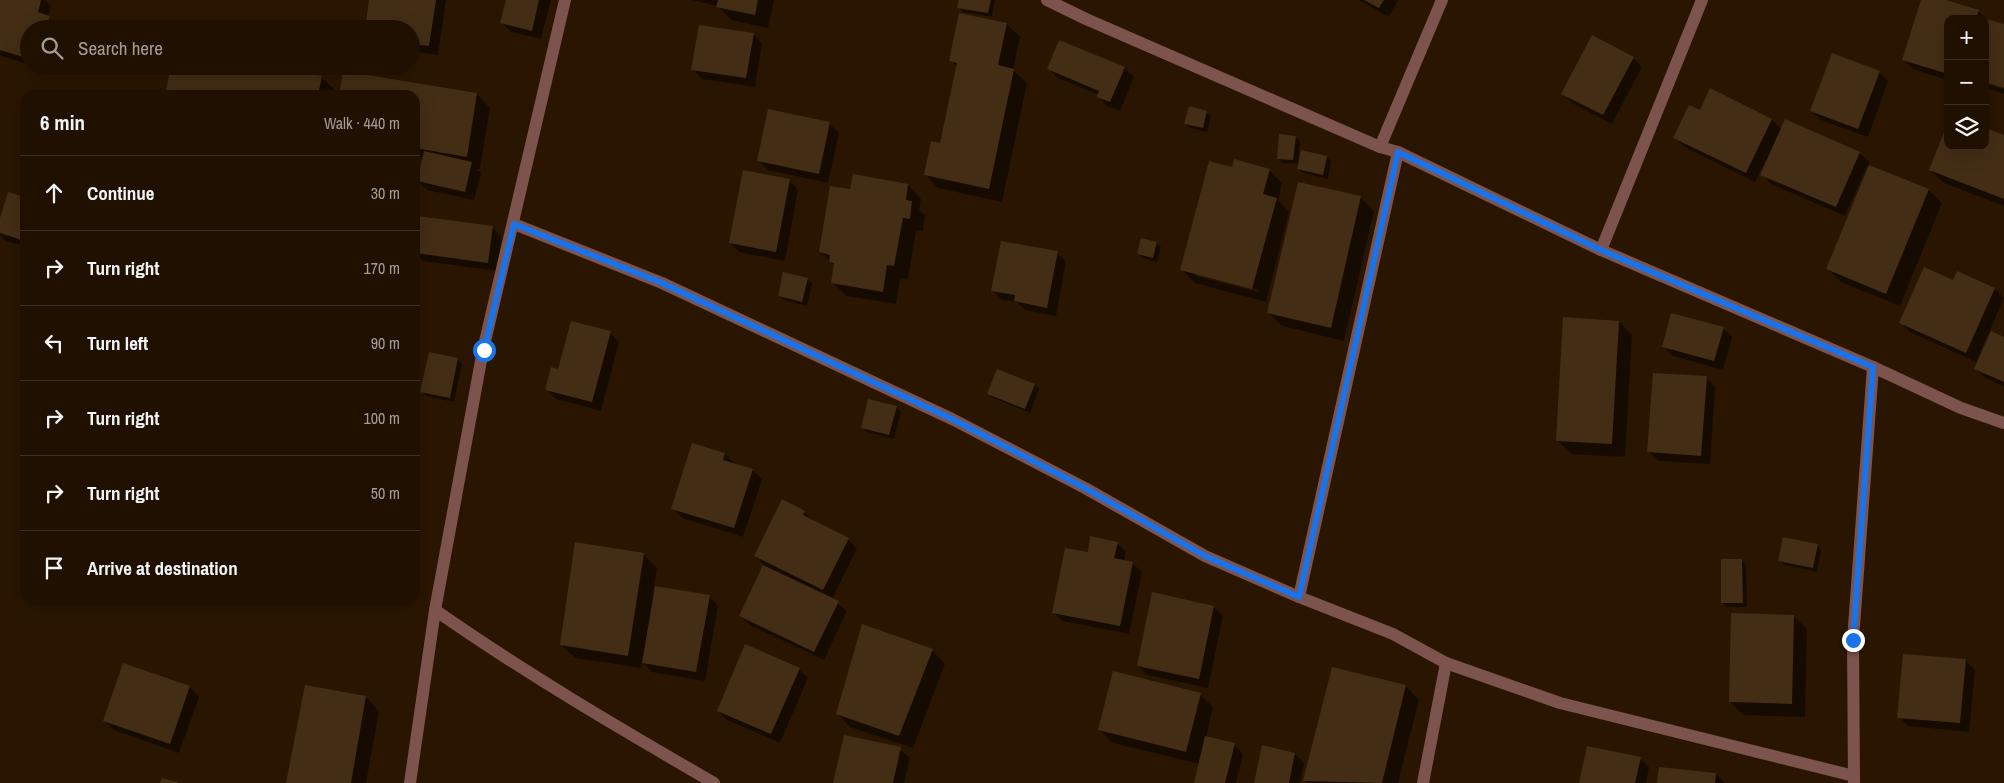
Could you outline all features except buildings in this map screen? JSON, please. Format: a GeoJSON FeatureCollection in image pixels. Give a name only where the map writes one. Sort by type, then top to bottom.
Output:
{"type":"FeatureCollection","features":[{"type":"Feature","properties":{"kind":"street"},"geometry":{"type":"LineString","coordinates":[[410,783],[435,610],[484,350],[514,224],[546,75],[565,0]]}},
{"type":"Feature","properties":{"kind":"street"},"geometry":{"type":"LineString","coordinates":[[1047,0],[1086,19],[1380,147],[1398,152],[1601,250],[1873,367],[1960,408],[2004,423]]}},
{"type":"Feature","properties":{"kind":"street"},"geometry":{"type":"LineString","coordinates":[[1380,147],[1442,0]]}},
{"type":"Feature","properties":{"kind":"street"},"geometry":{"type":"LineString","coordinates":[[1601,250],[1702,0]]}},
{"type":"Feature","properties":{"kind":"street"},"geometry":{"type":"LineString","coordinates":[[1299,597],[1398,152]]}},
{"type":"Feature","properties":{"kind":"street"},"geometry":{"type":"LineString","coordinates":[[514,224],[662,283],[952,419],[1085,488],[1205,556],[1299,597],[1393,634],[1446,663],[1560,703],[1854,779],[1853,640],[1873,367]]}},
{"type":"Feature","properties":{"kind":"street"},"geometry":{"type":"LineString","coordinates":[[435,610],[542,682],[714,783]]}},
{"type":"Feature","properties":{"kind":"street"},"geometry":{"type":"LineString","coordinates":[[1423,783],[1446,663]]}},
{"type":"Feature","properties":{"kind":"route"},"geometry":{"type":"LineString","coordinates":[[484,350],[514,224],[662,283],[952,419],[1085,488],[1205,556],[1299,597],[1398,152],[1601,250],[1873,367],[1853,640]]}}]}
